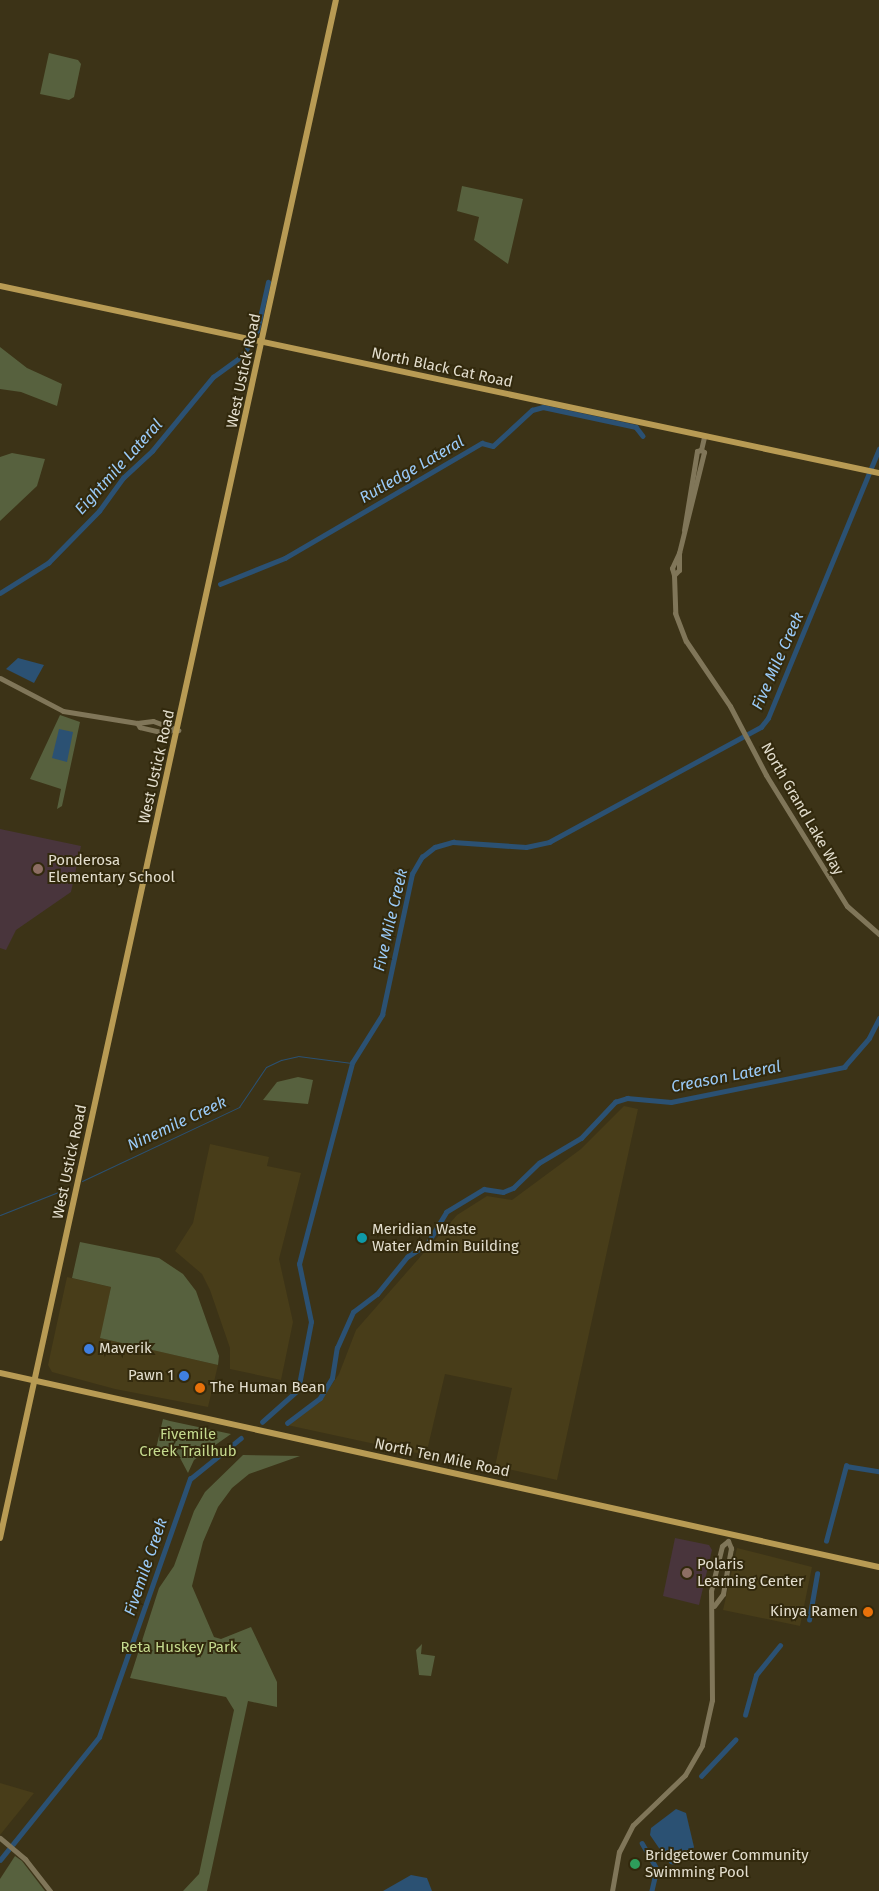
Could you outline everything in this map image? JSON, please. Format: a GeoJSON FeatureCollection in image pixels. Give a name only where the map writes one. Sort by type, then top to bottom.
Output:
{"type":"FeatureCollection","features":[{"type":"Feature","properties":{"kind":"main road","name":"West Ustick Road"},"geometry":{"type":"LineString","coordinates":[[0,1538],[176,730],[263,343],[336,0]]}},
{"type":"Feature","properties":{"kind":"main road","name":"North Black Cat Road"},"geometry":{"type":"LineString","coordinates":[[0,286],[704,438],[878,473]]}},
{"type":"Feature","properties":{"kind":"main road","name":"North Ten Mile Road"},"geometry":{"type":"LineString","coordinates":[[0,1373],[729,1537],[879,1567]]}},
{"type":"Feature","properties":{"kind":"street","name":"North Grand Lake Way"},"geometry":{"type":"LineString","coordinates":[[704,438],[701,450],[704,452],[679,553],[672,568],[674,576],[672,595],[679,626],[717,686],[847,906],[879,934]]}},
{"type":"Feature","properties":{"kind":"street"},"geometry":{"type":"LineString","coordinates":[[0,678],[63,711],[137,723],[153,721],[171,725],[176,730],[165,733],[140,727],[137,723]]}},
{"type":"Feature","properties":{"kind":"street"},"geometry":{"type":"LineString","coordinates":[[714,1606],[723,1594],[731,1548],[729,1537]]}},
{"type":"Feature","properties":{"kind":"street"},"geometry":{"type":"LineString","coordinates":[[612,1891],[619,1852],[632,1826],[685,1775],[702,1746],[712,1700],[709,1637],[714,1606],[711,1591],[722,1546],[729,1537]]}},
{"type":"Feature","properties":{"kind":"street"},"geometry":{"type":"LineString","coordinates":[[0,1838],[25,1859],[50,1891]]}},
{"type":"Feature","properties":{"kind":"shaded area","name":"Ponderosa Elementary School"},"geometry":{"type":"Polygon","coordinates":[[[0,829],[81,846],[71,892],[16,930],[6,950],[0,948],[0,829]]]}},
{"type":"Feature","properties":{"kind":"shaded area"},"geometry":{"type":"Polygon","coordinates":[[[624,1106],[638,1109],[557,1480],[495,1466],[512,1388],[445,1374],[426,1455],[287,1425],[320,1402],[339,1374],[356,1330],[457,1215],[487,1196],[512,1200],[581,1149],[624,1106]]]}},
{"type":"Feature","properties":{"kind":"shaded area"},"geometry":{"type":"Polygon","coordinates":[[[210,1144],[269,1157],[267,1166],[301,1173],[279,1259],[293,1322],[281,1380],[230,1369],[230,1348],[210,1290],[202,1274],[175,1251],[193,1223],[210,1144]]]}},
{"type":"Feature","properties":{"kind":"shaded area"},"geometry":{"type":"Polygon","coordinates":[[[67,1277],[111,1287],[101,1338],[218,1365],[208,1407],[115,1389],[52,1372],[48,1365],[67,1277]]]}},
{"type":"Feature","properties":{"kind":"shaded area","name":"Polaris Learning Center"},"geometry":{"type":"Polygon","coordinates":[[[675,1538],[709,1545],[712,1550],[699,1605],[663,1596],[675,1538]]]}},
{"type":"Feature","properties":{"kind":"shaded area"},"geometry":{"type":"Polygon","coordinates":[[[737,1548],[812,1567],[800,1626],[723,1610],[737,1548]]]}},
{"type":"Feature","properties":{"kind":"shaded area"},"geometry":{"type":"Polygon","coordinates":[[[0,1783],[34,1793],[0,1835],[0,1783]]]}},
{"type":"Feature","properties":{"kind":"green space"},"geometry":{"type":"Polygon","coordinates":[[[49,53],[78,60],[81,64],[74,97],[69,100],[40,94],[49,53]]]}},
{"type":"Feature","properties":{"kind":"green space"},"geometry":{"type":"Polygon","coordinates":[[[462,186],[523,199],[508,264],[474,240],[479,217],[457,211],[462,186]]]}},
{"type":"Feature","properties":{"kind":"green space"},"geometry":{"type":"Polygon","coordinates":[[[0,347],[27,368],[62,384],[57,406],[21,392],[0,389],[0,347]]]}},
{"type":"Feature","properties":{"kind":"green space"},"geometry":{"type":"Polygon","coordinates":[[[12,453],[45,459],[37,486],[0,521],[0,457],[12,453]]]}},
{"type":"Feature","properties":{"kind":"green space"},"geometry":{"type":"Polygon","coordinates":[[[60,715],[80,722],[62,806],[57,809],[61,789],[30,779],[60,715]]]}},
{"type":"Feature","properties":{"kind":"green space"},"geometry":{"type":"Polygon","coordinates":[[[298,1077],[313,1080],[308,1104],[263,1100],[277,1082],[298,1077]]]}},
{"type":"Feature","properties":{"kind":"green space"},"geometry":{"type":"Polygon","coordinates":[[[80,1242],[159,1258],[183,1274],[196,1291],[219,1356],[218,1365],[100,1338],[111,1287],[72,1278],[80,1242]]]}},
{"type":"Feature","properties":{"kind":"green space","name":"Fivemile Creek Trailhub"},"geometry":{"type":"Polygon","coordinates":[[[163,1419],[231,1434],[194,1460],[188,1473],[180,1458],[155,1453],[163,1419]]]}},
{"type":"Feature","properties":{"kind":"green space","name":"Reta Huskey Park"},"geometry":{"type":"Polygon","coordinates":[[[243,1455],[300,1456],[249,1474],[232,1488],[218,1507],[203,1542],[192,1586],[214,1637],[221,1639],[251,1627],[277,1682],[277,1707],[248,1701],[207,1891],[183,1891],[199,1874],[234,1710],[226,1697],[130,1678],[159,1588],[174,1566],[194,1511],[205,1492],[243,1455]]]}},
{"type":"Feature","properties":{"kind":"green space"},"geometry":{"type":"Polygon","coordinates":[[[422,1644],[421,1654],[435,1656],[431,1676],[419,1675],[416,1650],[422,1644]]]}},
{"type":"Feature","properties":{"kind":"green space"},"geometry":{"type":"Polygon","coordinates":[[[15,1856],[22,1861],[45,1891],[0,1891],[0,1879],[15,1856]]]}},
{"type":"Feature","properties":{"kind":"water"},"geometry":{"type":"Polygon","coordinates":[[[18,658],[44,665],[34,683],[6,669],[18,658]]]}},
{"type":"Feature","properties":{"kind":"water"},"geometry":{"type":"Polygon","coordinates":[[[59,729],[73,732],[67,762],[52,758],[59,729]]]}},
{"type":"Feature","properties":{"kind":"water"},"geometry":{"type":"Polygon","coordinates":[[[676,1809],[686,1813],[694,1847],[693,1853],[675,1865],[670,1864],[650,1835],[651,1828],[676,1809]]]}},
{"type":"Feature","properties":{"kind":"water"},"geometry":{"type":"Polygon","coordinates":[[[411,1875],[427,1878],[432,1891],[383,1891],[411,1875]]]}},
{"type":"Feature","properties":{"kind":"waterway","name":"Eightmile Lateral"},"geometry":{"type":"LineString","coordinates":[[253,333],[257,331],[268,282]]}},
{"type":"Feature","properties":{"kind":"waterway","name":"Eightmile Lateral"},"geometry":{"type":"LineString","coordinates":[[0,593],[48,563],[99,511],[123,478],[152,451],[213,377],[241,357],[247,348]]}},
{"type":"Feature","properties":{"kind":"waterway","name":"Rutledge Lateral"},"geometry":{"type":"LineString","coordinates":[[220,584],[285,558],[482,443],[493,446],[532,410],[543,407],[636,427],[643,436]]}},
{"type":"Feature","properties":{"kind":"waterway","name":"Five Mile Creek"},"geometry":{"type":"LineString","coordinates":[[262,1422],[298,1390],[311,1322],[299,1264],[352,1063],[382,1015],[412,874],[422,857],[435,847],[453,842],[526,847],[549,842],[761,727],[768,718],[879,449]]}},
{"type":"Feature","properties":{"kind":"waterway","name":"Creason Lateral"},"geometry":{"type":"LineString","coordinates":[[287,1423],[320,1398],[332,1378],[337,1348],[353,1312],[377,1294],[407,1257],[427,1244],[446,1212],[484,1189],[503,1192],[513,1188],[539,1163],[581,1138],[615,1102],[627,1098],[671,1102],[844,1067],[869,1038],[879,1018]]}},
{"type":"Feature","properties":{"kind":"waterway","name":"Ninemile Creek"},"geometry":{"type":"LineString","coordinates":[[82,1181],[239,1107],[266,1067],[281,1060],[298,1056],[352,1063]]}},
{"type":"Feature","properties":{"kind":"waterway","name":"Ninemile Creek"},"geometry":{"type":"LineString","coordinates":[[0,1215],[63,1190]]}},
{"type":"Feature","properties":{"kind":"waterway","name":"Fivemile Creek"},"geometry":{"type":"LineString","coordinates":[[13,1844],[99,1737],[190,1479],[241,1438]]}},
{"type":"Feature","properties":{"kind":"waterway"},"geometry":{"type":"LineString","coordinates":[[826,1541],[846,1466],[879,1471]]}},
{"type":"Feature","properties":{"kind":"waterway"},"geometry":{"type":"LineString","coordinates":[[809,1620],[817,1574]]}},
{"type":"Feature","properties":{"kind":"waterway"},"geometry":{"type":"LineString","coordinates":[[745,1715],[756,1675],[780,1645]]}},
{"type":"Feature","properties":{"kind":"waterway"},"geometry":{"type":"LineString","coordinates":[[701,1776],[735,1740]]}},
{"type":"Feature","properties":{"kind":"waterway"},"geometry":{"type":"LineString","coordinates":[[642,1843],[657,1869],[652,1891]]}},
{"type":"Feature","properties":{"kind":"waterway","name":"Fivemile Creek"},"geometry":{"type":"LineString","coordinates":[[0,1860],[8,1850]]}},
{"type":"Feature","properties":{"kind":"place","name":"Ponderosa Elementary School"},"geometry":{"type":"Point","coordinates":[38,869]}},
{"type":"Feature","properties":{"kind":"place","name":"Meridian Waste Water Admin Building"},"geometry":{"type":"Point","coordinates":[362,1238]}},
{"type":"Feature","properties":{"kind":"place","name":"Maverik"},"geometry":{"type":"Point","coordinates":[89,1349]}},
{"type":"Feature","properties":{"kind":"place","name":"Pawn 1"},"geometry":{"type":"Point","coordinates":[184,1376]}},
{"type":"Feature","properties":{"kind":"place","name":"The Human Bean"},"geometry":{"type":"Point","coordinates":[200,1388]}},
{"type":"Feature","properties":{"kind":"place","name":"Polaris Learning Center"},"geometry":{"type":"Point","coordinates":[687,1573]}},
{"type":"Feature","properties":{"kind":"place","name":"Kinya Ramen"},"geometry":{"type":"Point","coordinates":[868,1612]}},
{"type":"Feature","properties":{"kind":"place","name":"Bridgetower Community Swimming Pool"},"geometry":{"type":"Point","coordinates":[635,1864]}}]}
